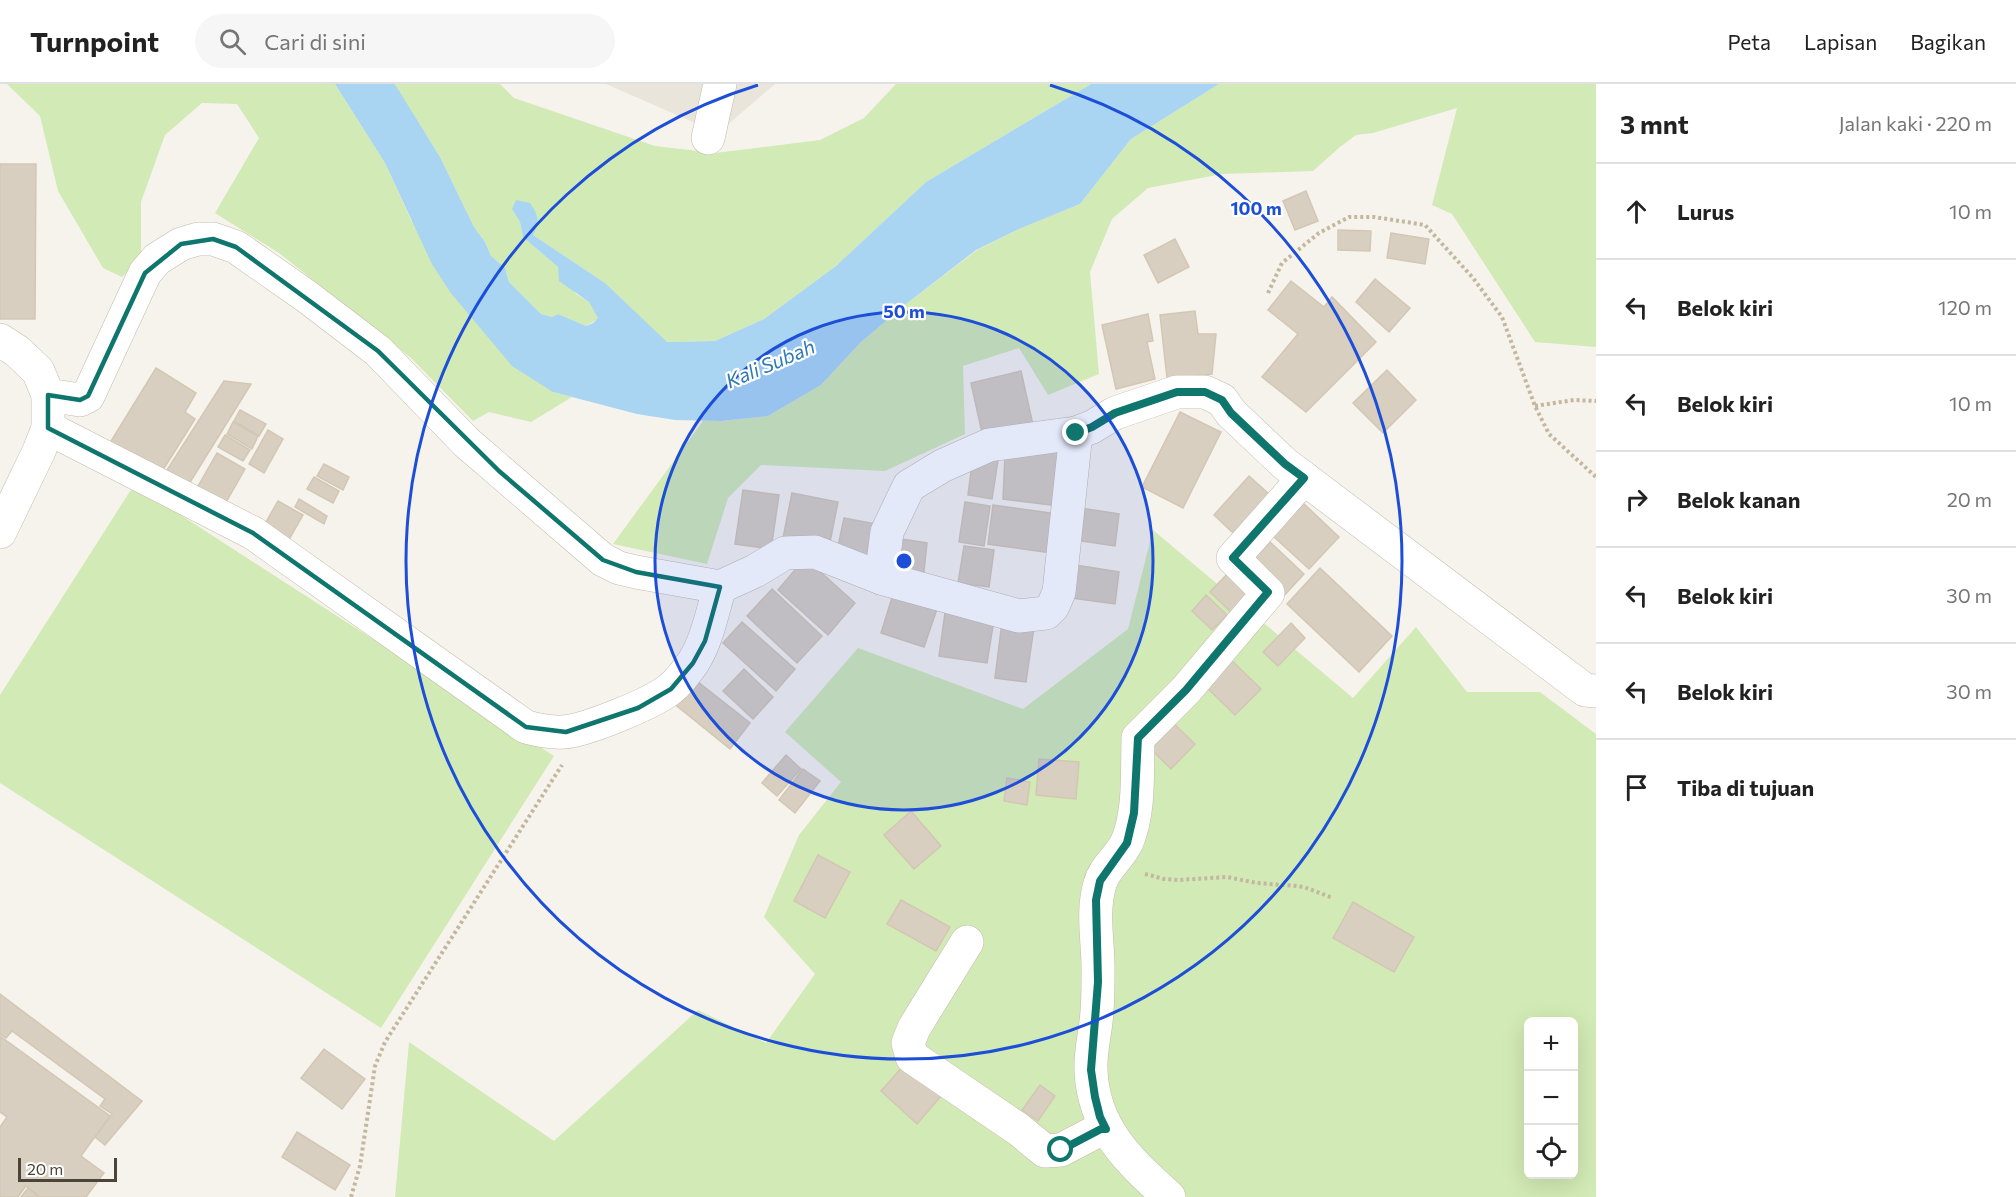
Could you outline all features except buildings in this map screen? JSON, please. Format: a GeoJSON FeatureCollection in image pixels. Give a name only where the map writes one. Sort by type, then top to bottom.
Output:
{"type":"FeatureCollection","features":[{"type":"Feature","properties":{"kind":"street"},"geometry":{"type":"LineString","coordinates":[[708,138],[720,84]]}},
{"type":"Feature","properties":{"kind":"street"},"geometry":{"type":"LineString","coordinates":[[48,395],[80,400],[88,396],[145,273],[157,259],[181,244],[198,239],[213,239],[236,247],[306,296],[378,351],[466,442],[603,560],[619,568],[720,587],[755,571],[785,553],[815,552],[881,578],[1019,616],[1046,613],[1053,606],[1059,592],[1076,433]]}},
{"type":"Feature","properties":{"kind":"street"},"geometry":{"type":"LineString","coordinates":[[0,340],[38,371],[48,395],[48,428],[0,532]]}},
{"type":"Feature","properties":{"kind":"street"},"geometry":{"type":"LineString","coordinates":[[881,578],[887,532],[909,486],[942,466],[989,446],[1076,433],[1092,427],[1115,413],[1177,392],[1205,392],[1222,400],[1231,413],[1285,464],[1585,690],[1596,691]]}},
{"type":"Feature","properties":{"kind":"street"},"geometry":{"type":"LineString","coordinates":[[48,428],[253,532],[526,727],[543,732],[566,732],[638,708],[671,689],[693,663],[705,641],[720,587]]}},
{"type":"Feature","properties":{"kind":"street"},"geometry":{"type":"LineString","coordinates":[[1169,1197],[1134,1165],[1106,1129],[1095,1097],[1091,1070],[1098,982],[1096,900],[1100,881],[1127,843],[1134,813],[1138,738],[1186,690],[1268,592],[1233,558],[1304,478]]}},
{"type":"Feature","properties":{"kind":"street"},"geometry":{"type":"LineString","coordinates":[[967,942],[914,1028],[908,1043],[912,1057],[1018,1129],[1046,1151],[1061,1150],[1101,1129],[1106,1129]]}},
{"type":"Feature","properties":{"kind":"path"},"geometry":{"type":"LineString","coordinates":[[1268,293],[1282,263],[1319,233],[1349,217],[1374,217],[1425,225],[1473,278],[1502,317],[1535,406],[1549,434],[1596,477]]}},
{"type":"Feature","properties":{"kind":"path"},"geometry":{"type":"LineString","coordinates":[[1535,406],[1574,400],[1596,401]]}},
{"type":"Feature","properties":{"kind":"path"},"geometry":{"type":"LineString","coordinates":[[351,1197],[360,1166],[375,1066],[385,1042],[564,762],[566,732]]}},
{"type":"Feature","properties":{"kind":"path"},"geometry":{"type":"LineString","coordinates":[[1113,861],[1164,879],[1227,877],[1257,883],[1304,887],[1333,898]]}},
{"type":"Feature","properties":{"kind":"highlighted area"},"geometry":{"type":"Polygon","coordinates":[[[213,239],[236,247],[378,351],[499,471],[603,560],[636,572],[720,587],[705,641],[693,663],[671,689],[638,708],[566,732],[526,727],[253,533],[48,428],[48,395],[80,400],[88,396],[145,273],[181,244],[213,239]]]}},
{"type":"Feature","properties":{"kind":"shaded area"},"geometry":{"type":"Polygon","coordinates":[[[606,84],[775,84],[718,133],[606,84]]]}},
{"type":"Feature","properties":{"kind":"green space"},"geometry":{"type":"Polygon","coordinates":[[[7,84],[335,84],[385,163],[411,220],[553,392],[572,397],[531,422],[489,412],[473,421],[411,358],[279,253],[215,213],[259,138],[237,104],[202,103],[165,135],[141,202],[141,260],[122,277],[103,268],[58,191],[40,116],[7,84]]]}},
{"type":"Feature","properties":{"kind":"green space"},"geometry":{"type":"Polygon","coordinates":[[[394,84],[500,84],[514,98],[655,146],[715,153],[820,140],[864,118],[896,84],[1091,84],[926,182],[836,266],[764,319],[715,341],[666,342],[605,283],[533,235],[512,209],[520,222],[523,237],[558,267],[576,294],[589,302],[599,318],[586,326],[558,314],[552,317],[541,314],[509,282],[505,268],[491,256],[485,242],[474,227],[440,157],[394,84]]]}},
{"type":"Feature","properties":{"kind":"green space"},"geometry":{"type":"Polygon","coordinates":[[[1219,84],[1596,84],[1596,347],[1535,342],[1452,214],[1432,205],[1457,108],[1373,133],[1356,135],[1313,171],[1222,174],[1148,188],[1112,219],[1090,272],[1099,374],[1048,395],[1019,348],[963,366],[965,434],[885,471],[761,465],[728,498],[707,564],[613,544],[703,421],[768,416],[821,385],[860,343],[901,308],[977,250],[1019,229],[1080,204],[1131,139],[1219,84]]]}},
{"type":"Feature","properties":{"kind":"green space"},"geometry":{"type":"Polygon","coordinates":[[[134,485],[554,756],[381,1028],[0,783],[0,695],[134,485]]]}},
{"type":"Feature","properties":{"kind":"green space"},"geometry":{"type":"Polygon","coordinates":[[[1153,530],[1353,698],[1416,627],[1467,692],[1540,692],[1596,734],[1596,1197],[395,1197],[409,1042],[554,1141],[698,1010],[766,1043],[815,974],[764,917],[799,835],[841,782],[785,732],[858,648],[1023,709],[1128,629],[1153,530]]]}},
{"type":"Feature","properties":{"kind":"water","name":"Kali Subah"},"geometry":{"type":"Polygon","coordinates":[[[335,84],[394,84],[396,86],[440,157],[474,227],[485,242],[491,256],[505,268],[509,282],[541,314],[552,317],[558,314],[586,326],[598,318],[589,302],[559,281],[558,267],[523,237],[520,222],[512,209],[516,200],[530,203],[535,212],[538,223],[533,235],[605,283],[667,342],[715,341],[764,319],[836,266],[926,182],[1091,84],[1219,84],[1131,139],[1080,204],[1019,229],[976,250],[860,343],[821,385],[768,416],[721,421],[675,420],[637,414],[553,392],[512,366],[450,292],[432,264],[385,163],[335,84]]]}},
{"type":"Feature","properties":{"kind":"route"},"geometry":{"type":"LineString","coordinates":[[1061,1150],[1101,1129],[1106,1129],[1100,1117],[1091,1070],[1099,960],[1096,900],[1100,881],[1127,843],[1134,813],[1138,738],[1186,690],[1268,592],[1233,558],[1304,478],[1285,464],[1231,413],[1222,400],[1205,392],[1177,392],[1115,413],[1092,427],[1076,433]]}}]}
